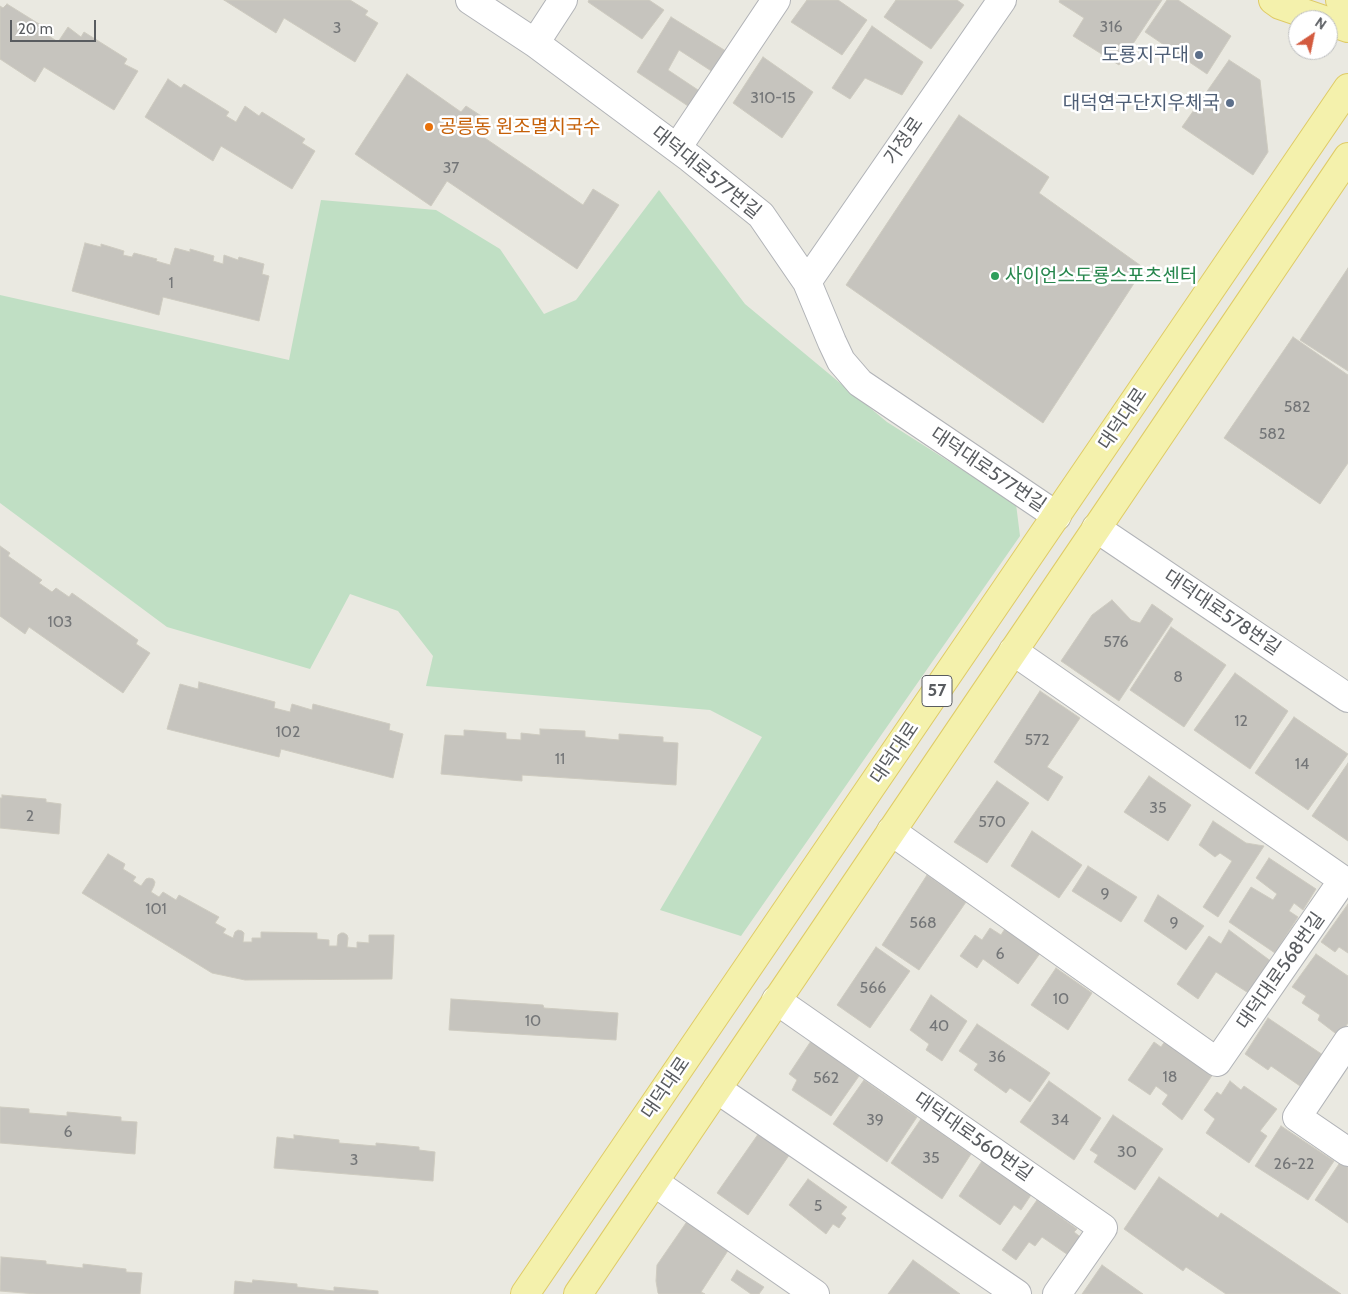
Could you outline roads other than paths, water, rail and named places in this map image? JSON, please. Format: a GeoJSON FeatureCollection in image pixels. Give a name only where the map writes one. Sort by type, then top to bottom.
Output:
{"type":"FeatureCollection","features":[{"type":"Feature","properties":{"kind":"main road"},"geometry":{"type":"LineString","coordinates":[[1273,0],[1280,5],[1295,10]]}},
{"type":"Feature","properties":{"kind":"main road"},"geometry":{"type":"LineString","coordinates":[[1340,0],[1348,8]]}},
{"type":"Feature","properties":{"kind":"main road","name":"대덕대로"},"geometry":{"type":"LineString","coordinates":[[526,1294],[1348,88]]}},
{"type":"Feature","properties":{"kind":"main road","name":"대덕대로"},"geometry":{"type":"LineString","coordinates":[[578,1294],[1348,157]]}},
{"type":"Feature","properties":{"kind":"street","name":"대덕대로577번길"},"geometry":{"type":"LineString","coordinates":[[470,0],[535,43],[677,148],[761,215],[806,282],[841,361],[860,383],[1057,516]]}},
{"type":"Feature","properties":{"kind":"street"},"geometry":{"type":"LineString","coordinates":[[535,43],[563,0]]}},
{"type":"Feature","properties":{"kind":"street"},"geometry":{"type":"LineString","coordinates":[[677,148],[776,0]]}},
{"type":"Feature","properties":{"kind":"street","name":"가정로"},"geometry":{"type":"LineString","coordinates":[[806,282],[1002,0]]}},
{"type":"Feature","properties":{"kind":"street","name":"대덕대로578번길"},"geometry":{"type":"LineString","coordinates":[[1096,528],[1348,698]]}},
{"type":"Feature","properties":{"kind":"street","name":"대덕대로568번길"},"geometry":{"type":"LineString","coordinates":[[891,831],[1217,1062],[1343,880],[1014,651]]}},
{"type":"Feature","properties":{"kind":"street","name":"대덕대로560번길"},"geometry":{"type":"LineString","coordinates":[[776,1000],[1103,1228],[1057,1294]]}},
{"type":"Feature","properties":{"kind":"street"},"geometry":{"type":"LineString","coordinates":[[1348,1041],[1297,1117],[1348,1152]]}},
{"type":"Feature","properties":{"kind":"street"},"geometry":{"type":"LineString","coordinates":[[716,1089],[1017,1294]]}},
{"type":"Feature","properties":{"kind":"street"},"geometry":{"type":"LineString","coordinates":[[654,1182],[815,1294]]}},
{"type":"Feature","properties":{"kind":"place","name":"도룡지구대"},"geometry":{"type":"Point","coordinates":[1199,55]}},
{"type":"Feature","properties":{"kind":"place","name":"대덕연구단지우체국"},"geometry":{"type":"Point","coordinates":[1230,103]}},
{"type":"Feature","properties":{"kind":"place","name":"공릉동 원조멸치국수"},"geometry":{"type":"Point","coordinates":[429,127]}},
{"type":"Feature","properties":{"kind":"place","name":"사이언스도룡스포츠센터"},"geometry":{"type":"Point","coordinates":[995,276]}}]}
